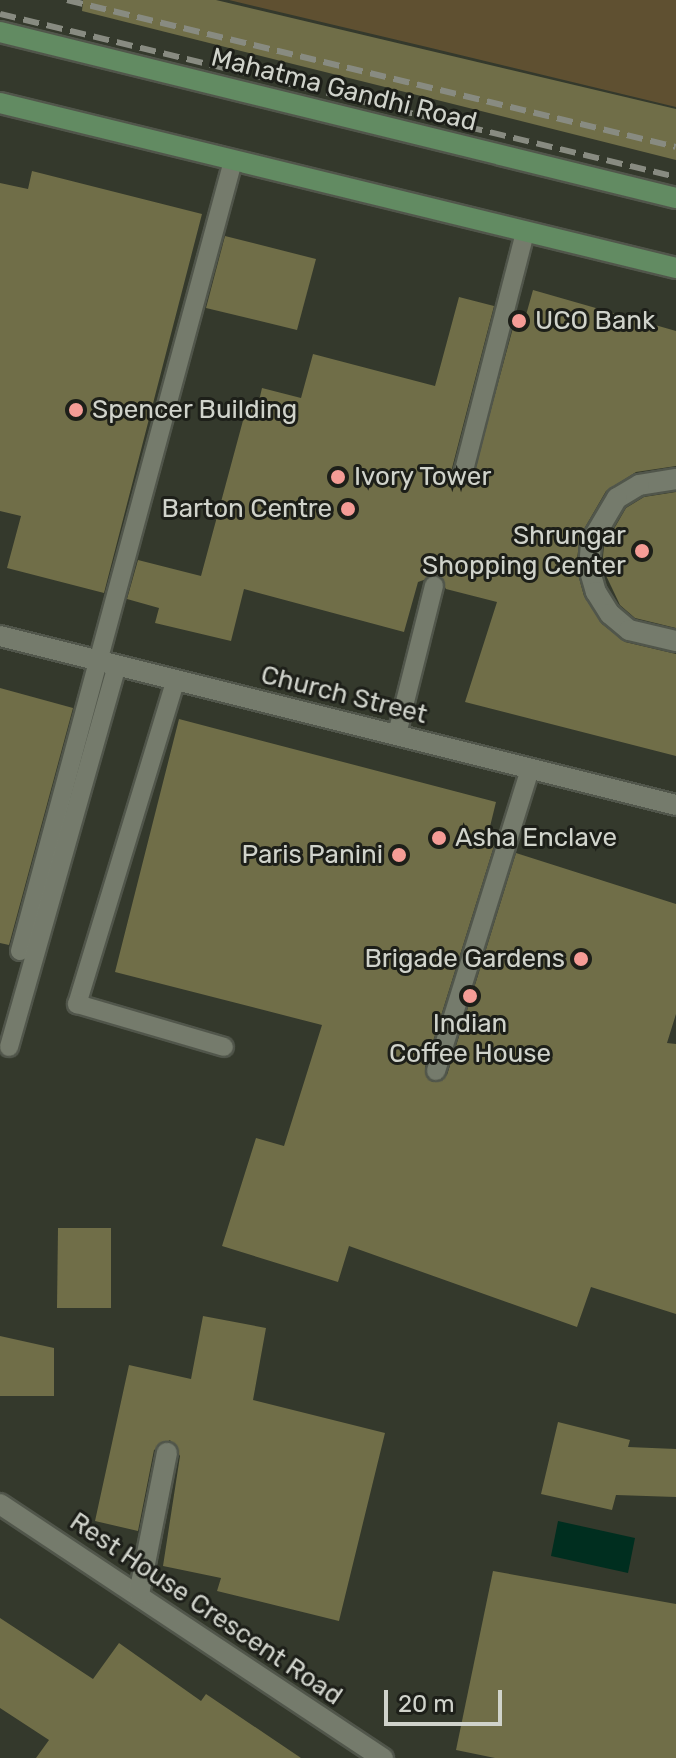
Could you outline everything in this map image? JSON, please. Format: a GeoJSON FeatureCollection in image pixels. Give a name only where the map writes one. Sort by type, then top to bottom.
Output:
{"type":"FeatureCollection","features":[{"type":"Feature","properties":{"kind":"main road","name":"Mahatma Gandhi Road"},"geometry":{"type":"LineString","coordinates":[[0,32],[676,198]]}},
{"type":"Feature","properties":{"kind":"main road"},"geometry":{"type":"LineString","coordinates":[[0,103],[676,268]]}},
{"type":"Feature","properties":{"kind":"street"},"geometry":{"type":"LineString","coordinates":[[676,479],[639,485],[617,498],[596,530],[589,568],[596,592],[610,614],[629,630],[654,640],[676,641]]}},
{"type":"Feature","properties":{"kind":"street","name":"Church Street"},"geometry":{"type":"LineString","coordinates":[[0,636],[676,805]]}},
{"type":"Feature","properties":{"kind":"street"},"geometry":{"type":"LineString","coordinates":[[139,1594],[167,1453]]}},
{"type":"Feature","properties":{"kind":"street","name":"Rest House Crescent Road"},"geometry":{"type":"LineString","coordinates":[[0,1504],[383,1758]]}},
{"type":"Feature","properties":{"kind":"lane"},"geometry":{"type":"LineString","coordinates":[[9,1047],[109,664],[233,161]]}},
{"type":"Feature","properties":{"kind":"lane"},"geometry":{"type":"LineString","coordinates":[[463,474],[525,232]]}},
{"type":"Feature","properties":{"kind":"lane"},"geometry":{"type":"LineString","coordinates":[[397,734],[434,586]]}},
{"type":"Feature","properties":{"kind":"lane"},"geometry":{"type":"LineString","coordinates":[[20,951],[109,664]]}},
{"type":"Feature","properties":{"kind":"lane"},"geometry":{"type":"LineString","coordinates":[[175,682],[77,1004],[224,1047]]}},
{"type":"Feature","properties":{"kind":"lane"},"geometry":{"type":"LineString","coordinates":[[436,1071],[530,769]]}},
{"type":"Feature","properties":{"kind":"shaded area"},"geometry":{"type":"Polygon","coordinates":[[[229,0],[676,0],[676,107],[427,47],[229,0]]]}},
{"type":"Feature","properties":{"kind":"shaded area"},"geometry":{"type":"Polygon","coordinates":[[[558,1521],[635,1538],[628,1573],[551,1556],[558,1521]]]}},
{"type":"Feature","properties":{"kind":"building"},"geometry":{"type":"Polygon","coordinates":[[[83,0],[216,0],[676,109],[676,160],[82,11],[83,0]]]}},
{"type":"Feature","properties":{"kind":"building","name":"Spencer Building"},"geometry":{"type":"Polygon","coordinates":[[[32,171],[202,214],[104,593],[7,568],[21,516],[0,511],[0,183],[28,189],[32,171]]]}},
{"type":"Feature","properties":{"kind":"building"},"geometry":{"type":"Polygon","coordinates":[[[225,236],[316,259],[297,330],[206,308],[225,236]]]}},
{"type":"Feature","properties":{"kind":"building"},"geometry":{"type":"Polygon","coordinates":[[[533,290],[676,331],[676,466],[636,472],[606,491],[580,536],[576,567],[584,596],[602,624],[625,642],[676,654],[676,756],[465,702],[497,602],[446,589],[438,575],[418,582],[404,632],[244,589],[231,641],[155,623],[159,608],[127,599],[138,560],[201,576],[248,402],[258,405],[262,388],[301,398],[313,354],[435,386],[459,297],[494,306],[451,472],[459,485],[471,483],[517,313],[526,315],[533,290]]]}},
{"type":"Feature","properties":{"kind":"building","name":"Shrungar Shopping Center"},"geometry":{"type":"Polygon","coordinates":[[[676,492],[676,628],[635,618],[620,605],[602,567],[604,546],[626,508],[644,497],[676,492]]]}},
{"type":"Feature","properties":{"kind":"building"},"geometry":{"type":"Polygon","coordinates":[[[0,688],[73,708],[9,945],[0,943],[0,688]]]}},
{"type":"Feature","properties":{"kind":"building"},"geometry":{"type":"Polygon","coordinates":[[[179,719],[496,802],[486,843],[494,846],[425,1067],[432,1082],[447,1075],[516,853],[676,904],[676,1014],[667,1043],[676,1044],[676,1314],[591,1287],[577,1327],[349,1246],[338,1282],[222,1246],[256,1138],[284,1146],[322,1025],[115,972],[179,719]]]}},
{"type":"Feature","properties":{"kind":"building"},"geometry":{"type":"Polygon","coordinates":[[[58,1228],[111,1228],[111,1308],[57,1308],[58,1228]]]}},
{"type":"Feature","properties":{"kind":"building"},"geometry":{"type":"Polygon","coordinates":[[[203,1316],[266,1328],[253,1400],[385,1433],[339,1621],[217,1591],[221,1578],[163,1566],[180,1456],[170,1440],[154,1450],[138,1531],[95,1521],[129,1365],[191,1379],[203,1316]]]}},
{"type":"Feature","properties":{"kind":"building"},"geometry":{"type":"Polygon","coordinates":[[[0,1336],[54,1348],[54,1396],[0,1396],[0,1336]]]}},
{"type":"Feature","properties":{"kind":"building"},"geometry":{"type":"Polygon","coordinates":[[[558,1422],[630,1440],[628,1447],[676,1449],[676,1497],[616,1495],[612,1510],[541,1494],[558,1422]]]}},
{"type":"Feature","properties":{"kind":"building"},"geometry":{"type":"Polygon","coordinates":[[[493,1571],[676,1604],[676,1758],[495,1758],[456,1750],[493,1571]]]}},
{"type":"Feature","properties":{"kind":"building"},"geometry":{"type":"Polygon","coordinates":[[[0,1618],[93,1679],[119,1643],[201,1701],[206,1694],[301,1758],[36,1758],[49,1740],[0,1708],[0,1618]]]}},
{"type":"Feature","properties":{"kind":"railway"},"geometry":{"type":"LineString","coordinates":[[67,0],[676,147]]}},
{"type":"Feature","properties":{"kind":"railway"},"geometry":{"type":"LineString","coordinates":[[0,14],[676,177]]}},
{"type":"Feature","properties":{"kind":"place","name":"UCO Bank"},"geometry":{"type":"Point","coordinates":[519,321]}},
{"type":"Feature","properties":{"kind":"place","name":"Spencer Building"},"geometry":{"type":"Point","coordinates":[76,410]}},
{"type":"Feature","properties":{"kind":"place","name":"Ivory Tower"},"geometry":{"type":"Point","coordinates":[338,477]}},
{"type":"Feature","properties":{"kind":"place","name":"Barton Centre"},"geometry":{"type":"Point","coordinates":[348,509]}},
{"type":"Feature","properties":{"kind":"place","name":"Shrungar Shopping Center"},"geometry":{"type":"Point","coordinates":[642,551]}},
{"type":"Feature","properties":{"kind":"place","name":"Asha Enclave"},"geometry":{"type":"Point","coordinates":[439,838]}},
{"type":"Feature","properties":{"kind":"place","name":"Paris Panini"},"geometry":{"type":"Point","coordinates":[399,855]}},
{"type":"Feature","properties":{"kind":"place","name":"Brigade Gardens"},"geometry":{"type":"Point","coordinates":[581,959]}},
{"type":"Feature","properties":{"kind":"place","name":"Indian Coffee House"},"geometry":{"type":"Point","coordinates":[470,996]}}]}
